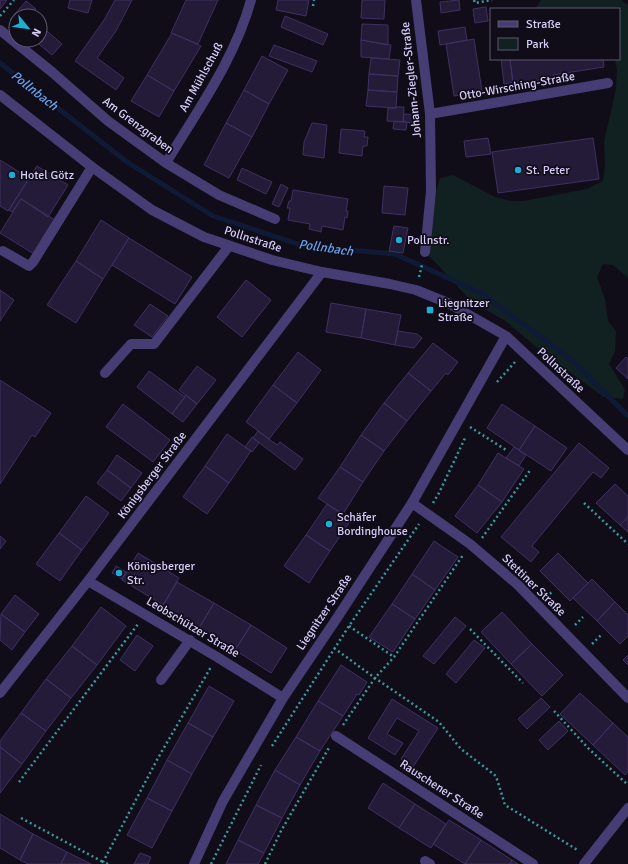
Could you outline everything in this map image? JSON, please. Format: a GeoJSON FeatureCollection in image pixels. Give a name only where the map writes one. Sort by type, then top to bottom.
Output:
{"type":"FeatureCollection","features":[{"type":"Feature","properties":{"kind":"street","name":"Am Mühlschuß"},"geometry":{"type":"LineString","coordinates":[[166,162],[215,81],[245,23],[251,0]]}},
{"type":"Feature","properties":{"kind":"street","name":"Johann-Ziegler-Straße"},"geometry":{"type":"LineString","coordinates":[[416,0],[430,114],[431,190],[425,252]]}},
{"type":"Feature","properties":{"kind":"street","name":"Am Grenzgraben"},"geometry":{"type":"LineString","coordinates":[[0,30],[52,72],[108,121],[166,162],[219,195],[275,219]]}},
{"type":"Feature","properties":{"kind":"street","name":"Otto-Wirsching-Straße"},"geometry":{"type":"LineString","coordinates":[[430,114],[608,83]]}},
{"type":"Feature","properties":{"kind":"street","name":"Pollnstraße"},"geometry":{"type":"LineString","coordinates":[[0,95],[92,167],[152,210],[204,237],[272,260],[322,272],[416,290],[448,303],[506,336],[628,450]]}},
{"type":"Feature","properties":{"kind":"street"},"geometry":{"type":"LineString","coordinates":[[3,250],[29,266],[33,262],[92,167]]}},
{"type":"Feature","properties":{"kind":"street"},"geometry":{"type":"LineString","coordinates":[[105,373],[131,344],[154,344],[229,246]]}},
{"type":"Feature","properties":{"kind":"street","name":"Königsberger Straße"},"geometry":{"type":"LineString","coordinates":[[0,693],[88,581],[322,272]]}},
{"type":"Feature","properties":{"kind":"street","name":"Liegnitzer Straße"},"geometry":{"type":"LineString","coordinates":[[194,864],[223,801],[283,698],[412,503],[506,336]]}},
{"type":"Feature","properties":{"kind":"street","name":"Stettiner Straße"},"geometry":{"type":"LineString","coordinates":[[412,503],[472,546],[518,585],[628,698]]}},
{"type":"Feature","properties":{"kind":"street","name":"Leobschützer Straße"},"geometry":{"type":"LineString","coordinates":[[88,581],[190,640],[283,698]]}},
{"type":"Feature","properties":{"kind":"street"},"geometry":{"type":"LineString","coordinates":[[161,680],[190,640]]}},
{"type":"Feature","properties":{"kind":"street","name":"Rauschener Straße"},"geometry":{"type":"LineString","coordinates":[[336,736],[533,864]]}},
{"type":"Feature","properties":{"kind":"street"},"geometry":{"type":"LineString","coordinates":[[586,861],[624,820],[628,808]]}},
{"type":"Feature","properties":{"kind":"path"},"geometry":{"type":"LineString","coordinates":[[0,16],[14,0]]}},
{"type":"Feature","properties":{"kind":"path"},"geometry":{"type":"LineString","coordinates":[[313,6],[314,0]]}},
{"type":"Feature","properties":{"kind":"path"},"geometry":{"type":"LineString","coordinates":[[474,0],[475,3],[492,0]]}},
{"type":"Feature","properties":{"kind":"path"},"geometry":{"type":"LineString","coordinates":[[493,385],[512,365],[526,355]]}},
{"type":"Feature","properties":{"kind":"path"},"geometry":{"type":"LineString","coordinates":[[270,750],[349,626],[439,494],[473,421]]}},
{"type":"Feature","properties":{"kind":"path"},"geometry":{"type":"LineString","coordinates":[[470,427],[506,450]]}},
{"type":"Feature","properties":{"kind":"path"},"geometry":{"type":"LineString","coordinates":[[265,864],[285,824],[336,736],[375,678],[394,657],[472,546],[531,469]]}},
{"type":"Feature","properties":{"kind":"path"},"geometry":{"type":"LineString","coordinates":[[584,503],[628,544]]}},
{"type":"Feature","properties":{"kind":"path"},"geometry":{"type":"LineString","coordinates":[[19,782],[146,614]]}},
{"type":"Feature","properties":{"kind":"path"},"geometry":{"type":"LineString","coordinates":[[337,618],[394,657]]}},
{"type":"Feature","properties":{"kind":"path"},"geometry":{"type":"LineString","coordinates":[[470,629],[523,683]]}},
{"type":"Feature","properties":{"kind":"path"},"geometry":{"type":"LineString","coordinates":[[322,639],[439,722],[461,749],[496,776],[505,805],[586,861]]}},
{"type":"Feature","properties":{"kind":"path"},"geometry":{"type":"LineString","coordinates":[[104,862],[158,758],[217,657]]}},
{"type":"Feature","properties":{"kind":"path"},"geometry":{"type":"LineString","coordinates":[[554,711],[589,748],[628,785]]}},
{"type":"Feature","properties":{"kind":"path"},"geometry":{"type":"LineString","coordinates":[[211,864],[262,763]]}},
{"type":"Feature","properties":{"kind":"path"},"geometry":{"type":"LineString","coordinates":[[21,818],[108,864]]}},
{"type":"Feature","properties":{"kind":"green space"},"geometry":{"type":"Polygon","coordinates":[[[541,0],[621,0],[628,5],[628,278],[613,265],[603,264],[597,277],[605,299],[608,321],[616,331],[615,351],[609,364],[625,390],[623,399],[604,397],[546,355],[504,320],[472,302],[425,253],[440,178],[453,175],[495,197],[511,201],[523,201],[587,189],[603,181],[605,165],[604,142],[616,89],[617,70],[615,60],[620,60],[620,8],[536,8],[541,0]]]}},
{"type":"Feature","properties":{"kind":"building"},"geometry":{"type":"Polygon","coordinates":[[[0,0],[7,0],[0,9],[0,0]]]}},
{"type":"Feature","properties":{"kind":"building"},"geometry":{"type":"Polygon","coordinates":[[[70,0],[92,0],[88,13],[68,8],[70,0]]]}},
{"type":"Feature","properties":{"kind":"building"},"geometry":{"type":"Polygon","coordinates":[[[115,0],[132,0],[116,31],[97,58],[124,78],[116,90],[75,61],[104,20],[115,0]]]}},
{"type":"Feature","properties":{"kind":"building"},"geometry":{"type":"Polygon","coordinates":[[[186,0],[218,0],[198,44],[171,33],[186,0]]]}},
{"type":"Feature","properties":{"kind":"building"},"geometry":{"type":"Polygon","coordinates":[[[278,0],[309,0],[306,16],[276,10],[278,0]]]}},
{"type":"Feature","properties":{"kind":"building"},"geometry":{"type":"Polygon","coordinates":[[[362,0],[385,0],[384,19],[361,18],[362,0]]]}},
{"type":"Feature","properties":{"kind":"building"},"geometry":{"type":"Polygon","coordinates":[[[459,0],[460,10],[441,13],[440,2],[459,0]]]}},
{"type":"Feature","properties":{"kind":"building"},"geometry":{"type":"Polygon","coordinates":[[[26,1],[35,8],[20,8],[26,1]]]}},
{"type":"Feature","properties":{"kind":"building"},"geometry":{"type":"Polygon","coordinates":[[[486,7],[488,21],[475,23],[473,9],[486,7]]]}},
{"type":"Feature","properties":{"kind":"building"},"geometry":{"type":"Polygon","coordinates":[[[285,16],[328,34],[323,45],[281,27],[285,16]]]}},
{"type":"Feature","properties":{"kind":"building"},"geometry":{"type":"Polygon","coordinates":[[[362,24],[388,25],[388,45],[361,40],[362,24]]]}},
{"type":"Feature","properties":{"kind":"building"},"geometry":{"type":"Polygon","coordinates":[[[465,27],[467,40],[440,45],[438,31],[465,27]]]}},
{"type":"Feature","properties":{"kind":"building"},"geometry":{"type":"Polygon","coordinates":[[[48,32],[62,44],[52,55],[44,48],[48,48],[48,32]]]}},
{"type":"Feature","properties":{"kind":"building"},"geometry":{"type":"Polygon","coordinates":[[[172,33],[201,46],[174,91],[147,75],[172,33]]]}},
{"type":"Feature","properties":{"kind":"building"},"geometry":{"type":"Polygon","coordinates":[[[474,39],[482,91],[454,96],[446,44],[474,39]]]}},
{"type":"Feature","properties":{"kind":"building"},"geometry":{"type":"Polygon","coordinates":[[[361,40],[391,45],[389,59],[361,57],[361,40]]]}},
{"type":"Feature","properties":{"kind":"building"},"geometry":{"type":"Polygon","coordinates":[[[274,45],[317,61],[312,72],[269,56],[274,45]]]}},
{"type":"Feature","properties":{"kind":"building"},"geometry":{"type":"Polygon","coordinates":[[[262,56],[288,70],[269,104],[244,90],[262,56]]]}},
{"type":"Feature","properties":{"kind":"building"},"geometry":{"type":"Polygon","coordinates":[[[371,58],[400,60],[398,76],[369,74],[371,58]]]}},
{"type":"Feature","properties":{"kind":"building"},"geometry":{"type":"Polygon","coordinates":[[[501,60],[510,60],[513,82],[504,84],[501,60]]]}},
{"type":"Feature","properties":{"kind":"building"},"geometry":{"type":"Polygon","coordinates":[[[510,60],[603,60],[604,67],[553,75],[554,78],[513,84],[510,60]]]}},
{"type":"Feature","properties":{"kind":"building"},"geometry":{"type":"Polygon","coordinates":[[[369,74],[398,76],[397,92],[368,90],[369,74]]]}},
{"type":"Feature","properties":{"kind":"building"},"geometry":{"type":"Polygon","coordinates":[[[147,75],[174,91],[159,117],[131,101],[147,75]]]}},
{"type":"Feature","properties":{"kind":"building"},"geometry":{"type":"Polygon","coordinates":[[[244,90],[269,104],[252,137],[226,123],[244,90]]]}},
{"type":"Feature","properties":{"kind":"building"},"geometry":{"type":"Polygon","coordinates":[[[368,90],[397,92],[396,108],[366,106],[368,90]]]}},
{"type":"Feature","properties":{"kind":"building"},"geometry":{"type":"Polygon","coordinates":[[[404,107],[403,122],[387,121],[388,108],[404,107]]]}},
{"type":"Feature","properties":{"kind":"building"},"geometry":{"type":"Polygon","coordinates":[[[404,114],[414,115],[413,123],[403,122],[404,114]]]}},
{"type":"Feature","properties":{"kind":"building"},"geometry":{"type":"Polygon","coordinates":[[[394,121],[407,122],[406,130],[393,129],[394,121]]]}},
{"type":"Feature","properties":{"kind":"building"},"geometry":{"type":"Polygon","coordinates":[[[226,123],[252,137],[229,178],[204,165],[226,123]]]}},
{"type":"Feature","properties":{"kind":"building"},"geometry":{"type":"Polygon","coordinates":[[[312,123],[327,125],[324,158],[303,155],[304,142],[312,123]]]}},
{"type":"Feature","properties":{"kind":"building"},"geometry":{"type":"Polygon","coordinates":[[[341,129],[365,131],[364,137],[368,137],[367,146],[363,146],[362,156],[339,153],[341,129]]]}},
{"type":"Feature","properties":{"kind":"building"},"geometry":{"type":"Polygon","coordinates":[[[488,138],[491,154],[466,157],[464,141],[488,138]]]}},
{"type":"Feature","properties":{"kind":"building"},"geometry":{"type":"Polygon","coordinates":[[[593,138],[599,179],[498,193],[492,152],[593,138]]]}},
{"type":"Feature","properties":{"kind":"building"},"geometry":{"type":"Polygon","coordinates":[[[0,160],[29,178],[8,211],[0,206],[0,160]]]}},
{"type":"Feature","properties":{"kind":"building"},"geometry":{"type":"Polygon","coordinates":[[[37,166],[68,185],[48,217],[21,199],[12,212],[9,210],[37,166]]]}},
{"type":"Feature","properties":{"kind":"building"},"geometry":{"type":"Polygon","coordinates":[[[242,168],[272,182],[266,194],[237,180],[242,168]]]}},
{"type":"Feature","properties":{"kind":"building"},"geometry":{"type":"Polygon","coordinates":[[[281,184],[288,188],[279,207],[272,204],[281,184]]]}},
{"type":"Feature","properties":{"kind":"building"},"geometry":{"type":"Polygon","coordinates":[[[384,186],[408,188],[405,215],[382,213],[384,186]]]}},
{"type":"Feature","properties":{"kind":"building"},"geometry":{"type":"Polygon","coordinates":[[[293,190],[348,199],[346,211],[348,211],[347,218],[345,217],[343,230],[322,226],[321,232],[309,229],[310,224],[288,220],[290,208],[287,208],[289,201],[291,201],[293,190]]]}},
{"type":"Feature","properties":{"kind":"building"},"geometry":{"type":"Polygon","coordinates":[[[21,199],[55,220],[34,254],[0,233],[21,199]]]}},
{"type":"Feature","properties":{"kind":"building"},"geometry":{"type":"Polygon","coordinates":[[[101,220],[129,238],[103,279],[76,261],[101,220]]]}},
{"type":"Feature","properties":{"kind":"building","name":"Pollnstr."},"geometry":{"type":"Polygon","coordinates":[[[394,226],[408,228],[403,253],[389,251],[394,226]]]}},
{"type":"Feature","properties":{"kind":"building"},"geometry":{"type":"Polygon","coordinates":[[[129,238],[192,277],[175,304],[112,265],[129,238]]]}},
{"type":"Feature","properties":{"kind":"building"},"geometry":{"type":"Polygon","coordinates":[[[76,261],[103,279],[76,323],[47,305],[76,261]]]}},
{"type":"Feature","properties":{"kind":"building"},"geometry":{"type":"Polygon","coordinates":[[[246,280],[271,300],[242,337],[217,317],[246,280]]]}},
{"type":"Feature","properties":{"kind":"building"},"geometry":{"type":"Polygon","coordinates":[[[0,290],[14,300],[0,321],[0,290]]]}},
{"type":"Feature","properties":{"kind":"building"},"geometry":{"type":"Polygon","coordinates":[[[331,303],[366,309],[361,338],[326,332],[331,303]]]}},
{"type":"Feature","properties":{"kind":"building"},"geometry":{"type":"Polygon","coordinates":[[[150,304],[168,316],[152,337],[134,325],[150,304]]]}},
{"type":"Feature","properties":{"kind":"building"},"geometry":{"type":"Polygon","coordinates":[[[366,309],[401,315],[395,345],[361,338],[366,309]]]}},
{"type":"Feature","properties":{"kind":"building"},"geometry":{"type":"Polygon","coordinates":[[[398,331],[417,334],[422,338],[414,348],[395,345],[398,331]]]}},
{"type":"Feature","properties":{"kind":"building"},"geometry":{"type":"Polygon","coordinates":[[[433,343],[458,362],[448,375],[446,373],[431,391],[408,373],[433,343]]]}},
{"type":"Feature","properties":{"kind":"building"},"geometry":{"type":"Polygon","coordinates":[[[298,352],[321,370],[297,403],[273,385],[298,352]]]}},
{"type":"Feature","properties":{"kind":"building"},"geometry":{"type":"Polygon","coordinates":[[[626,357],[628,359],[628,379],[616,368],[626,357]]]}},
{"type":"Feature","properties":{"kind":"building"},"geometry":{"type":"Polygon","coordinates":[[[197,366],[216,380],[197,404],[179,390],[197,366]]]}},
{"type":"Feature","properties":{"kind":"building"},"geometry":{"type":"Polygon","coordinates":[[[149,371],[185,397],[172,414],[137,387],[149,371]]]}},
{"type":"Feature","properties":{"kind":"building"},"geometry":{"type":"Polygon","coordinates":[[[408,373],[431,391],[407,421],[384,403],[408,373]]]}},
{"type":"Feature","properties":{"kind":"building"},"geometry":{"type":"Polygon","coordinates":[[[0,380],[51,413],[35,437],[32,435],[0,484],[0,380]]]}},
{"type":"Feature","properties":{"kind":"building"},"geometry":{"type":"Polygon","coordinates":[[[273,385],[297,403],[269,439],[246,422],[273,385]]]}},
{"type":"Feature","properties":{"kind":"building"},"geometry":{"type":"Polygon","coordinates":[[[186,395],[197,404],[183,422],[172,414],[186,395]]]}},
{"type":"Feature","properties":{"kind":"building"},"geometry":{"type":"Polygon","coordinates":[[[384,403],[407,421],[384,451],[361,435],[384,403]]]}},
{"type":"Feature","properties":{"kind":"building"},"geometry":{"type":"Polygon","coordinates":[[[123,404],[170,440],[153,462],[106,427],[123,404]]]}},
{"type":"Feature","properties":{"kind":"building"},"geometry":{"type":"Polygon","coordinates":[[[502,404],[535,426],[519,450],[487,428],[502,404]]]}},
{"type":"Feature","properties":{"kind":"building"},"geometry":{"type":"Polygon","coordinates":[[[535,426],[567,448],[551,471],[519,450],[535,426]]]}},
{"type":"Feature","properties":{"kind":"building"},"geometry":{"type":"Polygon","coordinates":[[[258,431],[277,445],[280,442],[303,459],[295,470],[253,438],[258,431]]]}},
{"type":"Feature","properties":{"kind":"building"},"geometry":{"type":"Polygon","coordinates":[[[227,434],[251,451],[229,483],[205,466],[227,434]]]}},
{"type":"Feature","properties":{"kind":"building"},"geometry":{"type":"Polygon","coordinates":[[[361,435],[384,451],[363,482],[340,467],[361,435]]]}},
{"type":"Feature","properties":{"kind":"building"},"geometry":{"type":"Polygon","coordinates":[[[252,437],[259,443],[252,452],[245,447],[252,437]]]}},
{"type":"Feature","properties":{"kind":"building"},"geometry":{"type":"Polygon","coordinates":[[[579,443],[609,468],[601,478],[593,472],[532,546],[539,552],[531,562],[501,537],[579,443]]]}},
{"type":"Feature","properties":{"kind":"building"},"geometry":{"type":"Polygon","coordinates":[[[514,447],[526,455],[519,466],[506,458],[514,447]]]}},
{"type":"Feature","properties":{"kind":"building"},"geometry":{"type":"Polygon","coordinates":[[[498,453],[524,469],[502,502],[478,485],[498,453]]]}},
{"type":"Feature","properties":{"kind":"building"},"geometry":{"type":"Polygon","coordinates":[[[117,455],[142,473],[131,488],[107,470],[117,455]]]}},
{"type":"Feature","properties":{"kind":"building"},"geometry":{"type":"Polygon","coordinates":[[[205,466],[229,483],[207,514],[183,497],[205,466]]]}},
{"type":"Feature","properties":{"kind":"building"},"geometry":{"type":"Polygon","coordinates":[[[340,467],[363,482],[343,514],[318,498],[340,467]]]}},
{"type":"Feature","properties":{"kind":"building"},"geometry":{"type":"Polygon","coordinates":[[[107,470],[131,488],[121,501],[97,483],[107,470]]]}},
{"type":"Feature","properties":{"kind":"building"},"geometry":{"type":"Polygon","coordinates":[[[615,484],[628,496],[628,517],[620,525],[596,503],[615,484]]]}},
{"type":"Feature","properties":{"kind":"building"},"geometry":{"type":"Polygon","coordinates":[[[478,485],[502,502],[477,533],[455,516],[478,485]]]}},
{"type":"Feature","properties":{"kind":"building"},"geometry":{"type":"Polygon","coordinates":[[[86,496],[109,513],[82,550],[59,533],[86,496]]]}},
{"type":"Feature","properties":{"kind":"building"},"geometry":{"type":"Polygon","coordinates":[[[327,504],[351,520],[330,551],[306,535],[327,504]]]}},
{"type":"Feature","properties":{"kind":"building"},"geometry":{"type":"Polygon","coordinates":[[[628,517],[628,532],[620,525],[628,517]]]}},
{"type":"Feature","properties":{"kind":"building"},"geometry":{"type":"Polygon","coordinates":[[[59,533],[82,550],[60,581],[36,564],[59,533]]]}},
{"type":"Feature","properties":{"kind":"building"},"geometry":{"type":"Polygon","coordinates":[[[306,535],[330,551],[309,583],[284,566],[306,535]]]}},
{"type":"Feature","properties":{"kind":"building"},"geometry":{"type":"Polygon","coordinates":[[[0,536],[6,541],[0,549],[0,536]]]}},
{"type":"Feature","properties":{"kind":"building"},"geometry":{"type":"Polygon","coordinates":[[[434,541],[458,557],[435,590],[412,574],[434,541]]]}},
{"type":"Feature","properties":{"kind":"building"},"geometry":{"type":"Polygon","coordinates":[[[138,553],[179,578],[163,605],[122,580],[138,553]]]}},
{"type":"Feature","properties":{"kind":"building"},"geometry":{"type":"Polygon","coordinates":[[[558,553],[588,583],[570,601],[540,571],[558,553]]]}},
{"type":"Feature","properties":{"kind":"building","name":"Königsberger Str."},"geometry":{"type":"Polygon","coordinates":[[[116,566],[126,572],[122,579],[112,573],[116,566]]]}},
{"type":"Feature","properties":{"kind":"building"},"geometry":{"type":"Polygon","coordinates":[[[412,574],[435,590],[415,619],[392,604],[412,574]]]}},
{"type":"Feature","properties":{"kind":"building"},"geometry":{"type":"Polygon","coordinates":[[[592,579],[615,602],[597,621],[573,598],[592,579]]]}},
{"type":"Feature","properties":{"kind":"building"},"geometry":{"type":"Polygon","coordinates":[[[177,582],[214,603],[199,628],[162,607],[177,582]]]}},
{"type":"Feature","properties":{"kind":"building"},"geometry":{"type":"Polygon","coordinates":[[[15,595],[39,614],[25,632],[1,614],[15,595]]]}},
{"type":"Feature","properties":{"kind":"building"},"geometry":{"type":"Polygon","coordinates":[[[615,602],[628,615],[628,636],[620,644],[597,621],[615,602]]]}},
{"type":"Feature","properties":{"kind":"building"},"geometry":{"type":"Polygon","coordinates":[[[214,603],[251,625],[235,650],[199,628],[214,603]]]}},
{"type":"Feature","properties":{"kind":"building"},"geometry":{"type":"Polygon","coordinates":[[[392,604],[415,619],[393,652],[369,637],[392,604]]]}},
{"type":"Feature","properties":{"kind":"building"},"geometry":{"type":"Polygon","coordinates":[[[101,607],[126,626],[97,665],[72,646],[101,607]]]}},
{"type":"Feature","properties":{"kind":"building"},"geometry":{"type":"Polygon","coordinates":[[[502,612],[532,644],[511,664],[481,632],[502,612]]]}},
{"type":"Feature","properties":{"kind":"building"},"geometry":{"type":"Polygon","coordinates":[[[1,614],[25,632],[12,650],[0,640],[1,614]]]}},
{"type":"Feature","properties":{"kind":"building"},"geometry":{"type":"Polygon","coordinates":[[[455,617],[466,626],[434,664],[423,656],[455,617]]]}},
{"type":"Feature","properties":{"kind":"building"},"geometry":{"type":"Polygon","coordinates":[[[251,625],[287,648],[271,673],[235,650],[251,625]]]}},
{"type":"Feature","properties":{"kind":"building"},"geometry":{"type":"Polygon","coordinates":[[[137,635],[153,646],[135,671],[120,660],[137,635]]]}},
{"type":"Feature","properties":{"kind":"building"},"geometry":{"type":"Polygon","coordinates":[[[474,640],[485,648],[456,683],[446,674],[474,640]]]}},
{"type":"Feature","properties":{"kind":"building"},"geometry":{"type":"Polygon","coordinates":[[[532,644],[563,675],[542,696],[511,664],[532,644]]]}},
{"type":"Feature","properties":{"kind":"building"},"geometry":{"type":"Polygon","coordinates":[[[72,646],[97,665],[71,698],[46,679],[72,646]]]}},
{"type":"Feature","properties":{"kind":"building"},"geometry":{"type":"Polygon","coordinates":[[[628,655],[628,665],[623,660],[628,655]]]}},
{"type":"Feature","properties":{"kind":"building"},"geometry":{"type":"Polygon","coordinates":[[[341,665],[367,682],[359,695],[357,694],[343,716],[318,701],[341,665]]]}},
{"type":"Feature","properties":{"kind":"building"},"geometry":{"type":"Polygon","coordinates":[[[46,679],[71,698],[46,731],[21,713],[46,679]]]}},
{"type":"Feature","properties":{"kind":"building"},"geometry":{"type":"Polygon","coordinates":[[[209,686],[234,701],[213,737],[188,723],[209,686]]]}},
{"type":"Feature","properties":{"kind":"building"},"geometry":{"type":"Polygon","coordinates":[[[580,693],[613,723],[593,745],[560,714],[580,693]]]}},
{"type":"Feature","properties":{"kind":"building"},"geometry":{"type":"Polygon","coordinates":[[[541,698],[550,707],[527,729],[518,719],[541,698]]]}},
{"type":"Feature","properties":{"kind":"building"},"geometry":{"type":"Polygon","coordinates":[[[392,699],[438,728],[413,767],[401,759],[419,731],[397,718],[387,734],[403,743],[395,755],[368,738],[392,699]]]}},
{"type":"Feature","properties":{"kind":"building"},"geometry":{"type":"Polygon","coordinates":[[[318,701],[343,716],[320,751],[296,737],[318,701]]]}},
{"type":"Feature","properties":{"kind":"building"},"geometry":{"type":"Polygon","coordinates":[[[21,713],[46,731],[22,764],[0,747],[0,741],[21,713]]]}},
{"type":"Feature","properties":{"kind":"building"},"geometry":{"type":"Polygon","coordinates":[[[559,721],[568,731],[548,750],[539,740],[559,721]]]}},
{"type":"Feature","properties":{"kind":"building"},"geometry":{"type":"Polygon","coordinates":[[[188,723],[213,737],[192,774],[167,760],[188,723]]]}},
{"type":"Feature","properties":{"kind":"building"},"geometry":{"type":"Polygon","coordinates":[[[613,723],[628,737],[628,771],[625,775],[593,745],[613,723]]]}},
{"type":"Feature","properties":{"kind":"building"},"geometry":{"type":"Polygon","coordinates":[[[296,737],[320,751],[300,785],[275,770],[296,737]]]}},
{"type":"Feature","properties":{"kind":"building"},"geometry":{"type":"Polygon","coordinates":[[[0,747],[22,764],[0,793],[0,747]]]}},
{"type":"Feature","properties":{"kind":"building"},"geometry":{"type":"Polygon","coordinates":[[[167,760],[192,774],[172,811],[147,798],[167,760]]]}},
{"type":"Feature","properties":{"kind":"building"},"geometry":{"type":"Polygon","coordinates":[[[275,770],[300,785],[282,818],[256,805],[275,770]]]}},
{"type":"Feature","properties":{"kind":"building"},"geometry":{"type":"Polygon","coordinates":[[[383,783],[415,804],[399,828],[368,808],[383,783]]]}},
{"type":"Feature","properties":{"kind":"building"},"geometry":{"type":"Polygon","coordinates":[[[147,798],[172,811],[152,848],[127,835],[147,798]]]}},
{"type":"Feature","properties":{"kind":"building"},"geometry":{"type":"Polygon","coordinates":[[[415,804],[446,824],[431,848],[399,828],[415,804]]]}},
{"type":"Feature","properties":{"kind":"building"},"geometry":{"type":"Polygon","coordinates":[[[256,805],[282,818],[264,853],[238,840],[256,805]]]}},
{"type":"Feature","properties":{"kind":"building"},"geometry":{"type":"Polygon","coordinates":[[[0,814],[33,834],[20,860],[0,848],[0,814]]]}},
{"type":"Feature","properties":{"kind":"building"},"geometry":{"type":"Polygon","coordinates":[[[449,820],[481,840],[465,864],[433,844],[449,820]]]}},
{"type":"Feature","properties":{"kind":"building"},"geometry":{"type":"Polygon","coordinates":[[[33,834],[67,852],[61,864],[28,864],[20,860],[33,834]]]}},
{"type":"Feature","properties":{"kind":"building"},"geometry":{"type":"Polygon","coordinates":[[[238,840],[264,853],[258,864],[226,864],[238,840]]]}},
{"type":"Feature","properties":{"kind":"building"},"geometry":{"type":"Polygon","coordinates":[[[481,840],[512,860],[510,864],[465,864],[481,840]]]}},
{"type":"Feature","properties":{"kind":"building"},"geometry":{"type":"Polygon","coordinates":[[[67,852],[91,864],[61,864],[67,852]]]}},
{"type":"Feature","properties":{"kind":"building"},"geometry":{"type":"Polygon","coordinates":[[[140,853],[151,857],[148,864],[134,864],[140,853]]]}},
{"type":"Feature","properties":{"kind":"building"},"geometry":{"type":"Polygon","coordinates":[[[512,860],[518,864],[510,864],[512,860]]]}},
{"type":"Feature","properties":{"kind":"waterway","name":"Pollnbach"},"geometry":{"type":"LineString","coordinates":[[0,63],[127,162],[213,216],[304,246],[395,254],[481,293],[573,361],[628,416]]}},
{"type":"Feature","properties":{"kind":"place","name":"St. Peter"},"geometry":{"type":"Point","coordinates":[518,170]}},
{"type":"Feature","properties":{"kind":"place","name":"Hotel Götz"},"geometry":{"type":"Point","coordinates":[12,175]}},
{"type":"Feature","properties":{"kind":"place","name":"Pollnstr."},"geometry":{"type":"Point","coordinates":[399,240]}},
{"type":"Feature","properties":{"kind":"place","name":"Liegnitzer Straße"},"geometry":{"type":"Point","coordinates":[430,310]}},
{"type":"Feature","properties":{"kind":"place","name":"Schäfer Bordinghouse"},"geometry":{"type":"Point","coordinates":[329,524]}},
{"type":"Feature","properties":{"kind":"place","name":"Königsberger Str."},"geometry":{"type":"Point","coordinates":[119,573]}}]}
